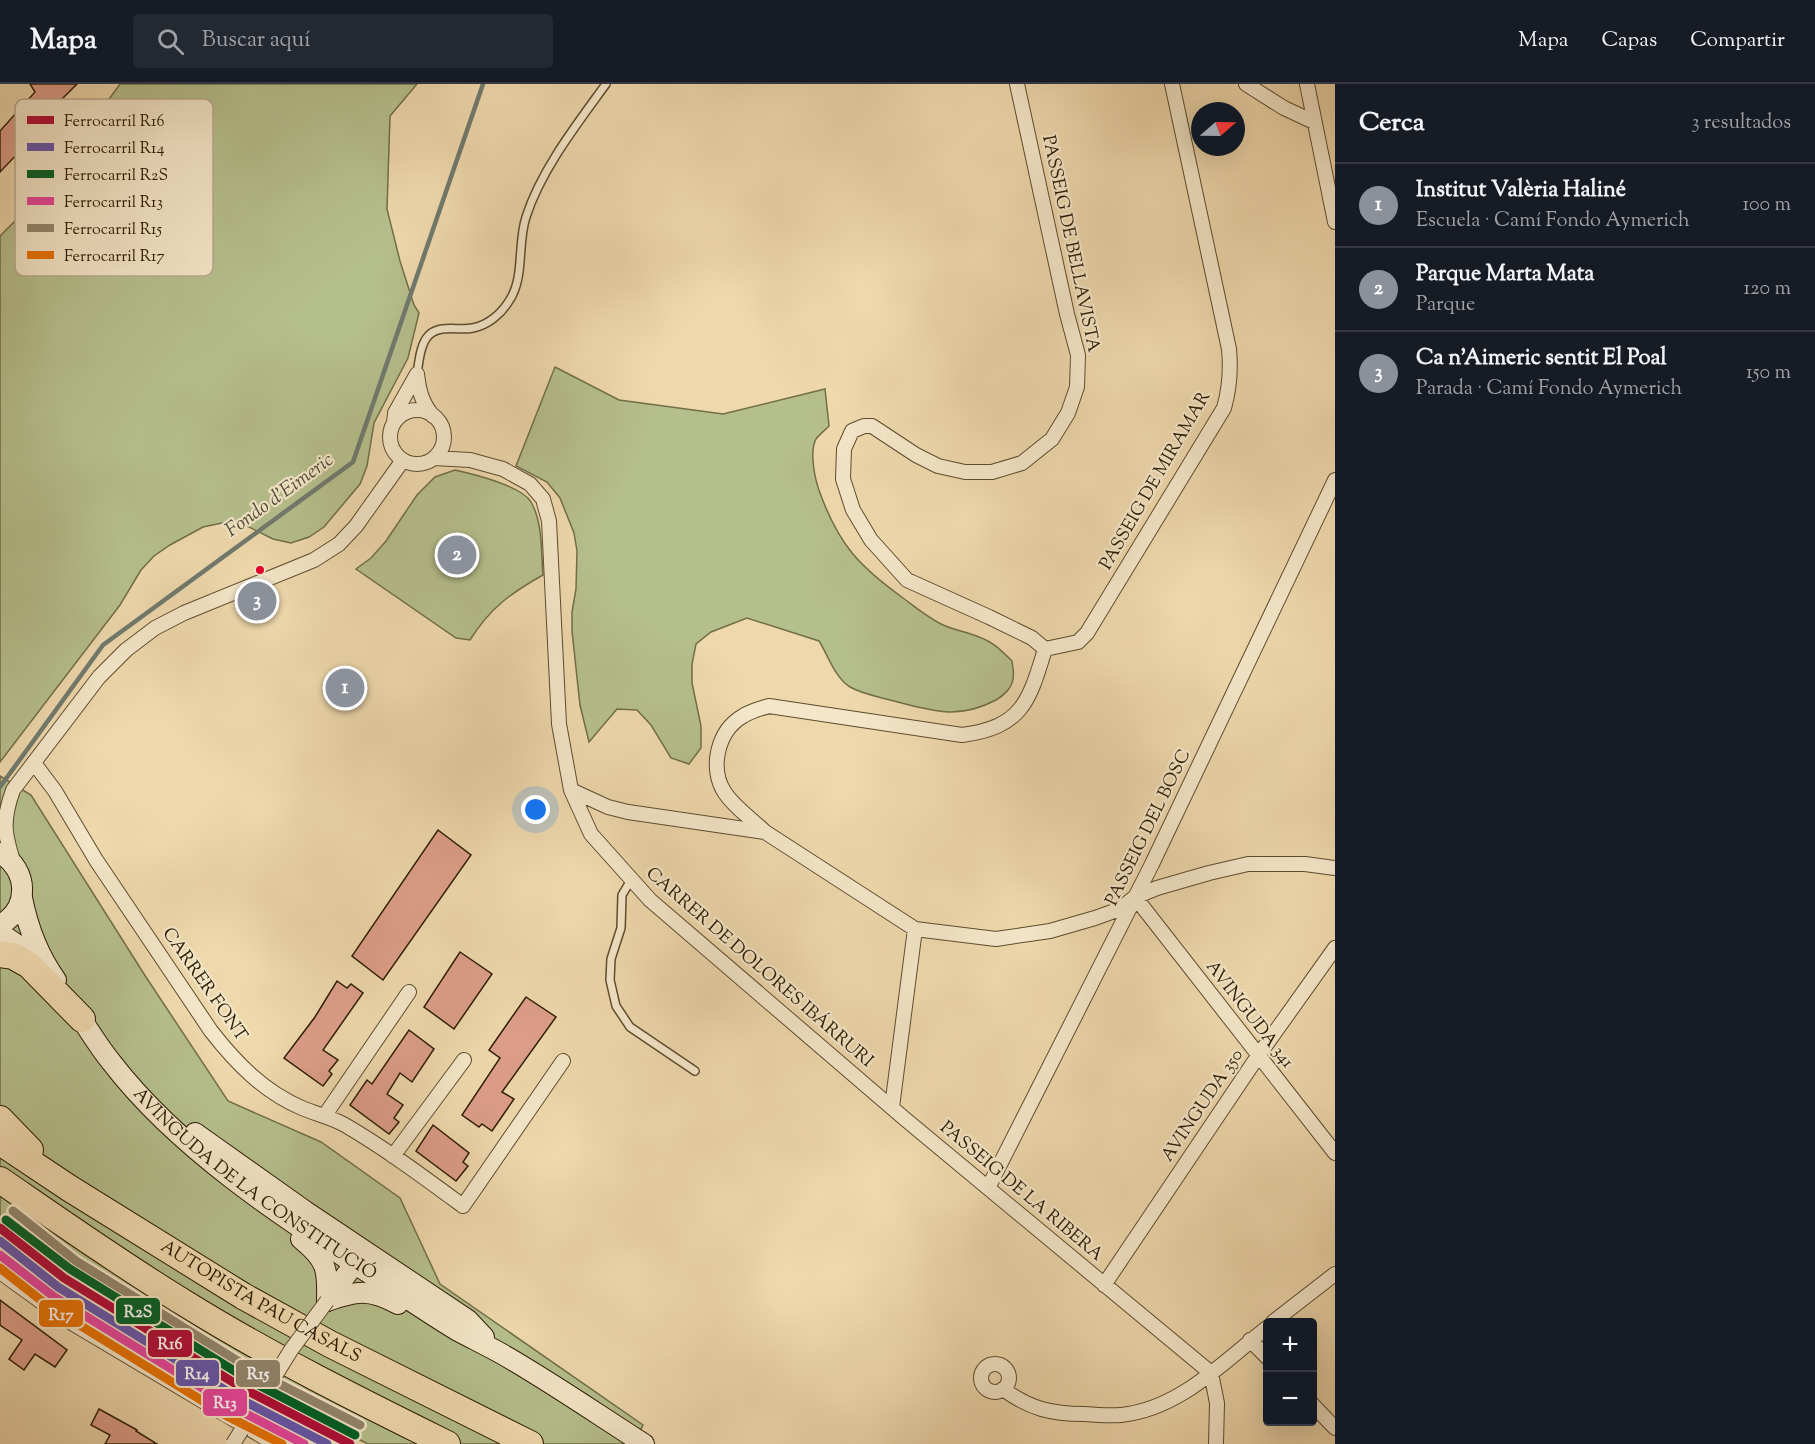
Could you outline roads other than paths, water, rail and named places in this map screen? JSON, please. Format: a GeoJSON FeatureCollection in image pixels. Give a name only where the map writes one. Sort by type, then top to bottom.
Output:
{"type":"FeatureCollection","features":[{"type":"Feature","properties":{"kind":"highway"},"geometry":{"type":"LineString","coordinates":[[0,954],[14,957],[29,965],[82,1019]]}},
{"type":"Feature","properties":{"kind":"highway"},"geometry":{"type":"LineString","coordinates":[[0,1119],[69,1188]]}},
{"type":"Feature","properties":{"kind":"highway","name":"AUTOPISTA PAU CASALS"},"geometry":{"type":"LineString","coordinates":[[0,1142],[69,1188],[243,1296],[330,1344],[530,1444]]}},
{"type":"Feature","properties":{"kind":"highway","name":"AUTOPISTA PAU CASALS"},"geometry":{"type":"LineString","coordinates":[[0,1180],[105,1253],[187,1305],[354,1398],[447,1444]]}},
{"type":"Feature","properties":{"kind":"street","name":"PASSEIG DE BELLAVISTA"},"geometry":{"type":"LineString","coordinates":[[1017,84],[1078,355],[1077,387],[1068,413],[1052,439],[1022,463],[992,472],[965,472],[938,466],[916,455],[872,426],[864,426],[852,431],[844,448],[843,479],[853,510],[871,540],[907,580],[1000,622],[1032,638],[1045,649]]}},
{"type":"Feature","properties":{"kind":"street","name":"PASSEIG DE MIRAMAR"},"geometry":{"type":"LineString","coordinates":[[1045,649],[1078,642],[1087,633],[1224,408],[1229,390],[1232,372],[1228,349],[1172,84]]}},
{"type":"Feature","properties":{"kind":"street"},"geometry":{"type":"LineString","coordinates":[[1246,84],[1284,108],[1314,122]]}},
{"type":"Feature","properties":{"kind":"street"},"geometry":{"type":"LineString","coordinates":[[1307,84],[1333,201],[1335,222]]}},
{"type":"Feature","properties":{"kind":"street"},"geometry":{"type":"LineString","coordinates":[[394,423],[405,413],[414,411],[429,413],[440,424],[443,445],[434,458],[421,464],[412,464],[403,460],[391,446],[390,432],[395,413],[417,374]]}},
{"type":"Feature","properties":{"kind":"street"},"geometry":{"type":"LineString","coordinates":[[417,374],[424,405],[440,424],[453,447],[466,459]]}},
{"type":"Feature","properties":{"kind":"street","name":"CARRER DE DOLORES IBÁRRURI"},"geometry":{"type":"LineString","coordinates":[[434,458],[466,459],[503,469],[530,484],[543,499],[549,521],[560,724],[571,790],[591,834],[650,900],[892,1107]]}},
{"type":"Feature","properties":{"kind":"street"},"geometry":{"type":"LineString","coordinates":[[0,804],[99,677],[126,650],[155,628],[184,612],[314,560],[339,544],[356,526],[403,460]]}},
{"type":"Feature","properties":{"kind":"street","name":"PASSEIG DEL BOSC"},"geometry":{"type":"LineString","coordinates":[[988,1188],[1135,897],[1335,480]]}},
{"type":"Feature","properties":{"kind":"street"},"geometry":{"type":"LineString","coordinates":[[1045,649],[1028,698],[1016,714],[997,728],[962,735],[768,706],[740,717],[730,728],[721,743],[716,764],[718,779],[726,794],[765,832],[915,929],[955,935],[996,939],[1050,931],[1120,909],[1135,897],[1173,882],[1248,864],[1305,864],[1335,867]]}},
{"type":"Feature","properties":{"kind":"street","name":"CARRER FONT"},"geometry":{"type":"LineString","coordinates":[[34,763],[55,791],[96,860],[231,1056],[259,1083],[302,1108],[325,1115],[366,1138],[463,1206],[563,1060]]}},
{"type":"Feature","properties":{"kind":"street"},"geometry":{"type":"LineString","coordinates":[[13,789],[5,809],[4,821],[8,860],[22,881],[26,921],[42,962]]}},
{"type":"Feature","properties":{"kind":"street"},"geometry":{"type":"LineString","coordinates":[[571,790],[608,807],[628,812],[765,832]]}},
{"type":"Feature","properties":{"kind":"street","name":"AVINGUDA 341"},"geometry":{"type":"LineString","coordinates":[[1135,897],[1335,1153]]}},
{"type":"Feature","properties":{"kind":"street"},"geometry":{"type":"LineString","coordinates":[[0,925],[13,915],[22,898]]}},
{"type":"Feature","properties":{"kind":"street"},"geometry":{"type":"LineString","coordinates":[[892,1107],[915,929]]}},
{"type":"Feature","properties":{"kind":"street"},"geometry":{"type":"LineString","coordinates":[[0,933],[42,962]]}},
{"type":"Feature","properties":{"kind":"street","name":"AVINGUDA 350"},"geometry":{"type":"LineString","coordinates":[[1104,1285],[1258,1056],[1335,948]]}},
{"type":"Feature","properties":{"kind":"street","name":"AVINGUDA DE LA CONSTITUCIÓ"},"geometry":{"type":"LineString","coordinates":[[42,962],[113,1064],[168,1124],[240,1175],[350,1261],[644,1444]]}},
{"type":"Feature","properties":{"kind":"street"},"geometry":{"type":"LineString","coordinates":[[325,1115],[409,992]]}},
{"type":"Feature","properties":{"kind":"street"},"geometry":{"type":"LineString","coordinates":[[393,1156],[464,1060]]}},
{"type":"Feature","properties":{"kind":"street","name":"PASSEIG DE LA RIBERA"},"geometry":{"type":"LineString","coordinates":[[892,1107],[1211,1373]]}},
{"type":"Feature","properties":{"kind":"street"},"geometry":{"type":"LineString","coordinates":[[240,1175],[260,1206],[309,1245],[323,1261],[328,1277],[327,1301]]}},
{"type":"Feature","properties":{"kind":"street","name":"AVINGUDA DE LA CONSTITUCIÓ"},"geometry":{"type":"LineString","coordinates":[[240,1175],[468,1320],[501,1353]]}},
{"type":"Feature","properties":{"kind":"street"},"geometry":{"type":"LineString","coordinates":[[233,1444],[291,1350],[352,1267],[350,1261]]}},
{"type":"Feature","properties":{"kind":"street"},"geometry":{"type":"LineString","coordinates":[[0,1272],[65,1319],[274,1444]]}},
{"type":"Feature","properties":{"kind":"street"},"geometry":{"type":"LineString","coordinates":[[1279,1318],[1335,1274]]}},
{"type":"Feature","properties":{"kind":"street"},"geometry":{"type":"LineString","coordinates":[[327,1301],[351,1292],[371,1292],[436,1324],[458,1330]]}},
{"type":"Feature","properties":{"kind":"street"},"geometry":{"type":"LineString","coordinates":[[1004,1389],[1019,1401],[1042,1411],[1121,1415],[1153,1408],[1185,1393],[1263,1331]]}},
{"type":"Feature","properties":{"kind":"street"},"geometry":{"type":"LineString","coordinates":[[1250,1340],[1263,1353]]}},
{"type":"Feature","properties":{"kind":"street"},"geometry":{"type":"LineString","coordinates":[[1211,1373],[1217,1403],[1216,1444]]}},
{"type":"Feature","properties":{"kind":"street"},"geometry":{"type":"LineString","coordinates":[[1317,1409],[1335,1428]]}},
{"type":"Feature","properties":{"kind":"lane"},"geometry":{"type":"LineString","coordinates":[[417,374],[420,354],[428,336],[440,329],[473,328],[488,322],[501,312],[510,300],[518,279],[520,239],[531,202],[553,162],[606,84]]}},
{"type":"Feature","properties":{"kind":"lane"},"geometry":{"type":"LineString","coordinates":[[631,880],[622,895],[621,928],[611,959],[610,980],[616,1006],[630,1027],[695,1071]]}},
{"type":"Feature","properties":{"kind":"waterway","name":"Fondo d'Eimeric"},"geometry":{"type":"LineString","coordinates":[[0,787],[103,645],[353,462],[483,84]]}},
{"type":"Feature","properties":{"kind":"rail line","name":"R15"},"geometry":{"type":"LineString","coordinates":[[13,1211],[76,1261],[254,1371],[360,1425]]}},
{"type":"Feature","properties":{"kind":"rail line","name":"R2S"},"geometry":{"type":"LineString","coordinates":[[6,1220],[70,1269],[249,1380],[355,1435]]}},
{"type":"Feature","properties":{"kind":"rail line","name":"R16"},"geometry":{"type":"LineString","coordinates":[[0,1228],[64,1278],[244,1389],[350,1444]]}},
{"type":"Feature","properties":{"kind":"rail line","name":"R14"},"geometry":{"type":"LineString","coordinates":[[0,1241],[58,1287],[238,1398],[327,1444]]}},
{"type":"Feature","properties":{"kind":"rail line","name":"R13"},"geometry":{"type":"LineString","coordinates":[[0,1255],[53,1296],[233,1407],[304,1444]]}},
{"type":"Feature","properties":{"kind":"rail line","name":"R17"},"geometry":{"type":"LineString","coordinates":[[0,1268],[47,1305],[227,1416],[282,1444]]}},
{"type":"Feature","properties":{"kind":"place","name":"Parque Marta Mata"},"geometry":{"type":"Point","coordinates":[457,555]}},
{"type":"Feature","properties":{"kind":"place","name":"Ca n'Aimeric sentit El Poal"},"geometry":{"type":"Point","coordinates":[257,601]}},
{"type":"Feature","properties":{"kind":"place","name":"Institut Valèria Haliné"},"geometry":{"type":"Point","coordinates":[345,688]}}]}
